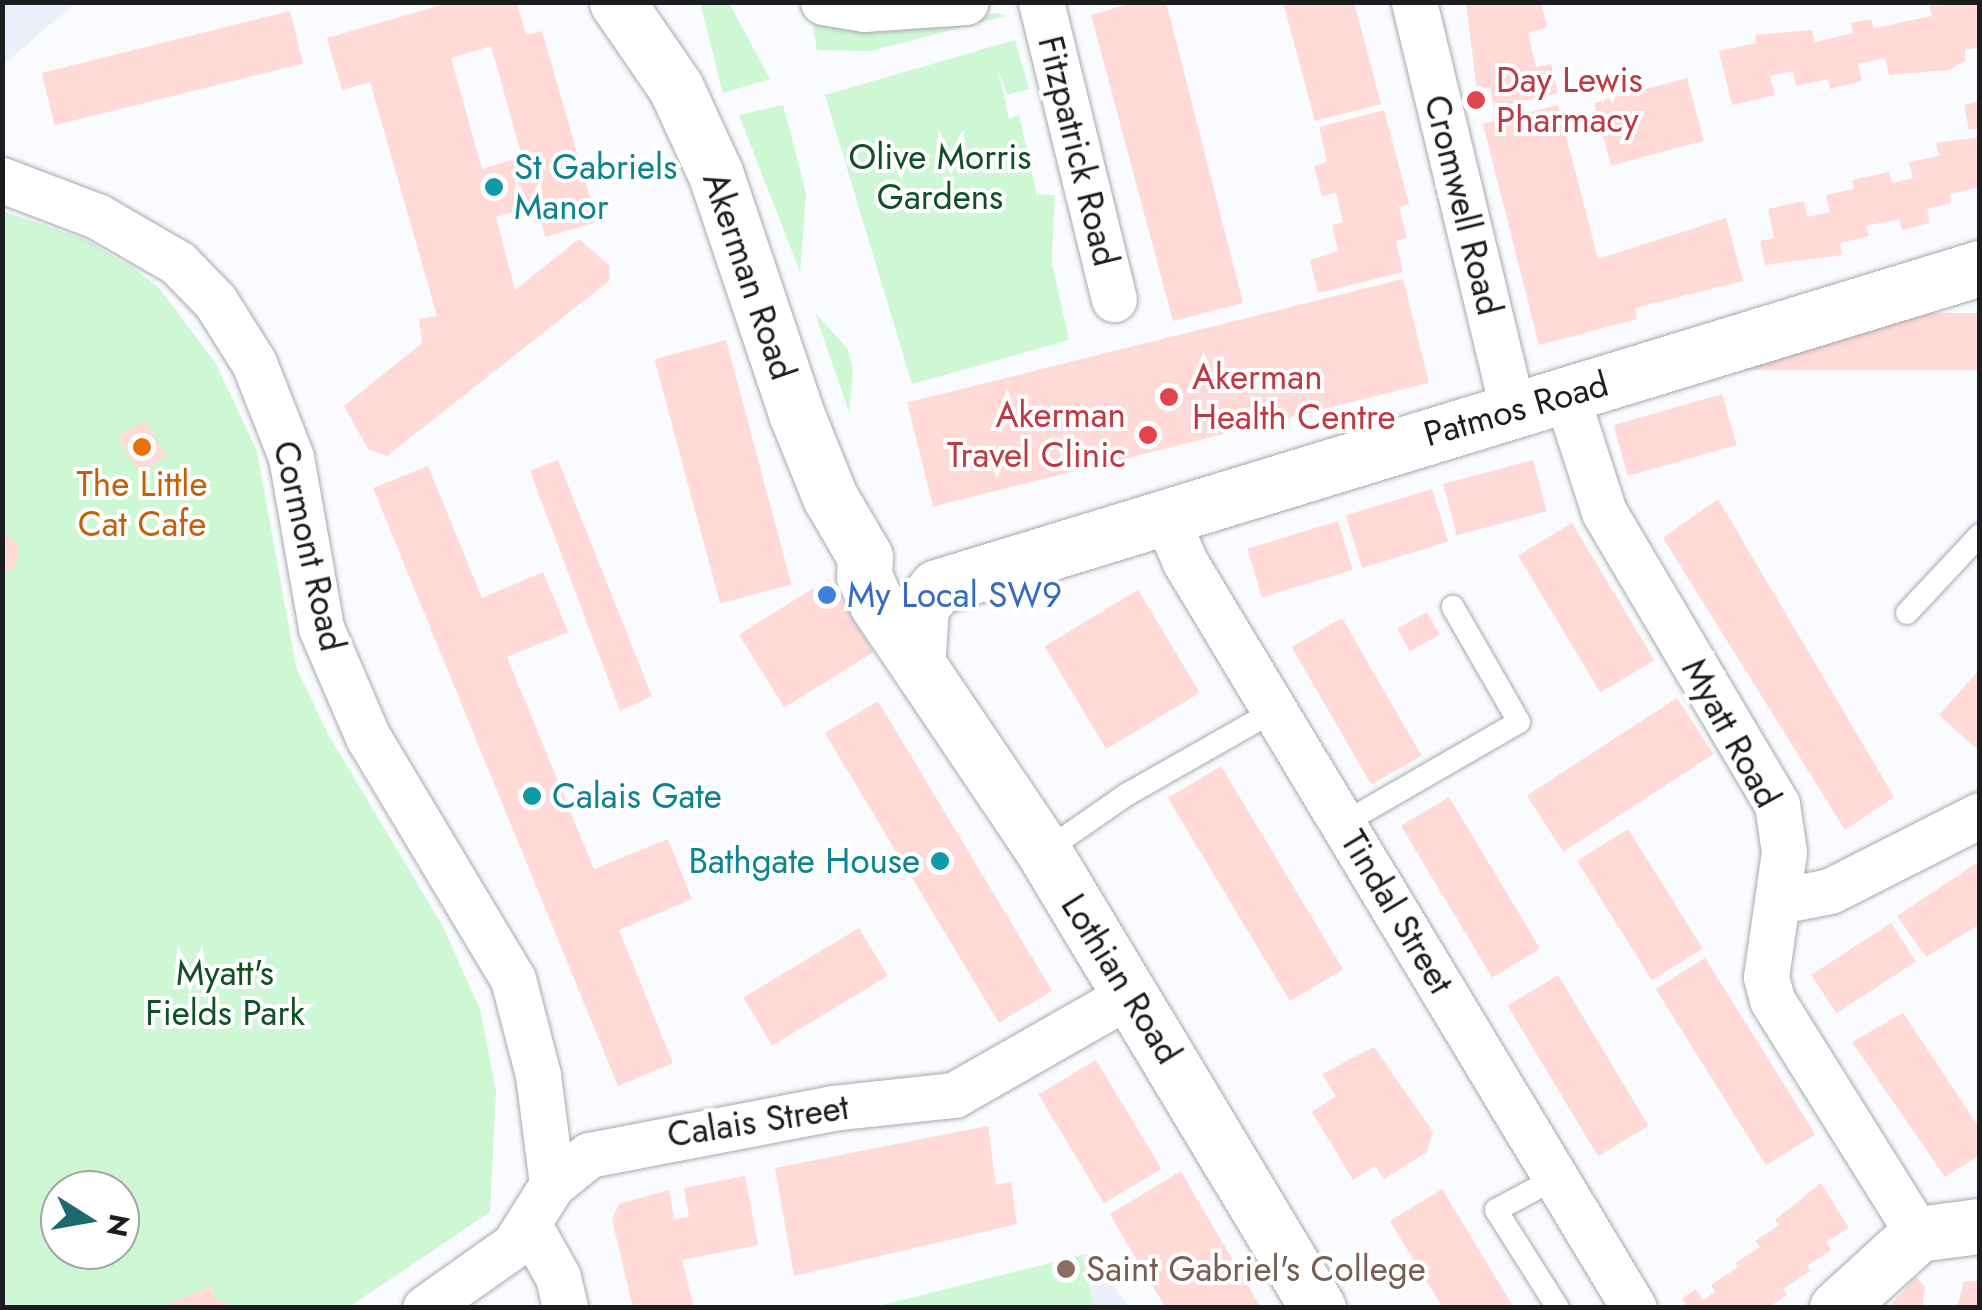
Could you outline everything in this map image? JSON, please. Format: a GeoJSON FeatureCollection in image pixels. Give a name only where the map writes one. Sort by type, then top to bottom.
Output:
{"type":"FeatureCollection","features":[{"type":"Feature","properties":{"kind":"street","name":"Akerman Road"},"geometry":{"type":"LineString","coordinates":[[617,2],[676,88],[716,175],[796,413],[830,497],[865,558],[864,576],[877,604],[918,655]]}},
{"type":"Feature","properties":{"kind":"street"},"geometry":{"type":"LineString","coordinates":[[822,2],[864,10],[966,2]]}},
{"type":"Feature","properties":{"kind":"street","name":"Fitzpatrick Road"},"geometry":{"type":"LineString","coordinates":[[1042,2],[1114,299]]}},
{"type":"Feature","properties":{"kind":"street","name":"Cromwell Road"},"geometry":{"type":"LineString","coordinates":[[1414,2],[1512,408]]}},
{"type":"Feature","properties":{"kind":"street","name":"Cormont Road"},"geometry":{"type":"LineString","coordinates":[[2,180],[97,216],[178,263],[215,301],[254,363],[290,457],[321,628],[368,737],[513,979],[538,1075],[552,1186]]}},
{"type":"Feature","properties":{"kind":"street","name":"Patmos Road"},"geometry":{"type":"LineString","coordinates":[[938,587],[1175,538],[1512,408],[1566,395],[1980,268]]}},
{"type":"Feature","properties":{"kind":"street","name":"Myatt Road"},"geometry":{"type":"LineString","coordinates":[[1566,395],[1604,512],[1777,804],[1784,852],[1780,901],[1766,977],[1772,1000],[1918,1234]]}},
{"type":"Feature","properties":{"kind":"street","name":"Tindal Street"},"geometry":{"type":"LineString","coordinates":[[1175,538],[1634,1308]]}},
{"type":"Feature","properties":{"kind":"street"},"geometry":{"type":"LineString","coordinates":[[865,558],[938,587],[921,606],[918,655]]}},
{"type":"Feature","properties":{"kind":"street","name":"Lothian Road"},"geometry":{"type":"LineString","coordinates":[[918,655],[1044,852],[1318,1308]]}},
{"type":"Feature","properties":{"kind":"street"},"geometry":{"type":"LineString","coordinates":[[1780,901],[1830,891],[1980,815]]}},
{"type":"Feature","properties":{"kind":"street","name":"Calais Street"},"geometry":{"type":"LineString","coordinates":[[425,1308],[530,1227],[552,1186],[589,1154],[616,1144],[954,1095],[1129,996]]}},
{"type":"Feature","properties":{"kind":"street"},"geometry":{"type":"LineString","coordinates":[[1837,1308],[1918,1234],[1980,1226]]}},
{"type":"Feature","properties":{"kind":"street"},"geometry":{"type":"LineString","coordinates":[[530,1227],[558,1277],[565,1308]]}},
{"type":"Feature","properties":{"kind":"lane"},"geometry":{"type":"LineString","coordinates":[[1907,612],[1980,535]]}},
{"type":"Feature","properties":{"kind":"lane"},"geometry":{"type":"LineString","coordinates":[[1344,823],[1519,722],[1453,607]]}},
{"type":"Feature","properties":{"kind":"lane"},"geometry":{"type":"LineString","coordinates":[[1044,852],[1126,794],[1256,720]]}},
{"type":"Feature","properties":{"kind":"lane"},"geometry":{"type":"LineString","coordinates":[[1556,1178],[1496,1210],[1558,1308]]}},
{"type":"Feature","properties":{"kind":"shaded area"},"geometry":{"type":"Polygon","coordinates":[[[3,3],[75,3],[3,65],[3,3]]]}},
{"type":"Feature","properties":{"kind":"shaded area","name":"Saint Gabriel's College"},"geometry":{"type":"Polygon","coordinates":[[[1090,1253],[1129,1307],[876,1308],[1090,1253]]]}},
{"type":"Feature","properties":{"kind":"green space"},"geometry":{"type":"Polygon","coordinates":[[[700,3],[729,3],[770,79],[723,93],[700,3]]]}},
{"type":"Feature","properties":{"kind":"green space"},"geometry":{"type":"Polygon","coordinates":[[[998,13],[1005,16],[871,51],[817,50],[811,14],[917,19],[998,13]]]}},
{"type":"Feature","properties":{"kind":"green space","name":"Olive Morris Gardens"},"geometry":{"type":"Polygon","coordinates":[[[1015,40],[1029,89],[1007,95],[998,68],[1009,119],[1019,115],[1069,340],[912,384],[825,95],[1015,40]]]}},
{"type":"Feature","properties":{"kind":"green space"},"geometry":{"type":"Polygon","coordinates":[[[783,105],[806,193],[800,272],[739,115],[783,105]]]}},
{"type":"Feature","properties":{"kind":"green space"},"geometry":{"type":"Polygon","coordinates":[[[1038,194],[1055,195],[1047,342],[1030,341],[1038,194]]]}},
{"type":"Feature","properties":{"kind":"green space","name":"Myatt's Fields Park"},"geometry":{"type":"Polygon","coordinates":[[[3,211],[86,240],[132,267],[158,287],[215,362],[257,451],[296,667],[328,734],[442,925],[480,1009],[496,1092],[490,1212],[349,1307],[3,1308],[3,211]]]}},
{"type":"Feature","properties":{"kind":"green space"},"geometry":{"type":"Polygon","coordinates":[[[815,313],[847,348],[853,369],[849,412],[815,313]]]}},
{"type":"Feature","properties":{"kind":"green space","name":"Saint Gabriel's College"},"geometry":{"type":"Polygon","coordinates":[[[1081,1255],[1094,1307],[875,1307],[1081,1255]]]}},
{"type":"Feature","properties":{"kind":"building","name":"St Gabriels Manor"},"geometry":{"type":"Polygon","coordinates":[[[452,2],[517,2],[526,35],[542,31],[597,222],[545,237],[537,205],[496,217],[515,290],[579,239],[610,266],[609,281],[387,456],[368,449],[344,406],[422,343],[419,319],[437,316],[370,82],[342,90],[327,38],[452,2]],[[491,46],[451,58],[482,169],[522,157],[491,46]]]}},
{"type":"Feature","properties":{"kind":"building"},"geometry":{"type":"Polygon","coordinates":[[[1136,2],[1166,2],[1243,303],[1173,321],[1091,15],[1136,2]]]}},
{"type":"Feature","properties":{"kind":"building"},"geometry":{"type":"Polygon","coordinates":[[[1283,2],[1354,2],[1381,104],[1315,121],[1283,2]]]}},
{"type":"Feature","properties":{"kind":"building"},"geometry":{"type":"Polygon","coordinates":[[[1466,2],[1541,2],[1547,27],[1528,33],[1536,67],[1551,64],[1558,93],[1494,108],[1490,87],[1477,90],[1466,2]]]}},
{"type":"Feature","properties":{"kind":"building"},"geometry":{"type":"Polygon","coordinates":[[[1980,2],[1980,47],[1965,50],[1965,61],[1949,70],[1889,75],[1885,58],[1858,64],[1862,81],[1830,89],[1828,79],[1796,86],[1793,71],[1770,76],[1775,95],[1732,105],[1719,51],[1756,43],[1755,35],[1812,30],[1815,42],[1853,33],[1851,23],[1871,19],[1874,28],[1932,16],[1929,6],[1980,2]]]}},
{"type":"Feature","properties":{"kind":"building"},"geometry":{"type":"Polygon","coordinates":[[[290,11],[303,63],[55,125],[42,73],[290,11]]]}},
{"type":"Feature","properties":{"kind":"building"},"geometry":{"type":"Polygon","coordinates":[[[1687,78],[1704,141],[1611,166],[1594,103],[1687,78]]]}},
{"type":"Feature","properties":{"kind":"building"},"geometry":{"type":"Polygon","coordinates":[[[1980,101],[1980,128],[1969,130],[1964,105],[1980,101]]]}},
{"type":"Feature","properties":{"kind":"building"},"geometry":{"type":"Polygon","coordinates":[[[1558,105],[1598,259],[1726,218],[1743,281],[1635,308],[1637,319],[1539,345],[1483,124],[1558,105]]]}},
{"type":"Feature","properties":{"kind":"building"},"geometry":{"type":"Polygon","coordinates":[[[1384,110],[1409,204],[1399,207],[1407,238],[1396,241],[1403,272],[1318,293],[1310,260],[1338,251],[1332,225],[1343,222],[1336,193],[1322,196],[1314,166],[1327,162],[1319,127],[1384,110]]]}},
{"type":"Feature","properties":{"kind":"building"},"geometry":{"type":"Polygon","coordinates":[[[1980,137],[1980,187],[1950,194],[1951,203],[1927,209],[1930,223],[1902,230],[1899,219],[1866,226],[1869,236],[1840,243],[1842,255],[1765,265],[1760,241],[1774,238],[1768,209],[1804,201],[1807,217],[1830,212],[1826,195],[1854,189],[1852,180],[1889,172],[1892,183],[1913,178],[1909,162],[1939,156],[1936,143],[1980,137]]]}},
{"type":"Feature","properties":{"kind":"building","name":"Akerman Health Centre"},"geometry":{"type":"Polygon","coordinates":[[[1403,279],[1429,383],[933,506],[907,403],[1403,279]]]}},
{"type":"Feature","properties":{"kind":"building"},"geometry":{"type":"Polygon","coordinates":[[[1733,313],[1980,313],[1980,370],[1733,370],[1733,313]]]}},
{"type":"Feature","properties":{"kind":"building"},"geometry":{"type":"Polygon","coordinates":[[[726,340],[791,584],[720,604],[655,359],[726,340]]]}},
{"type":"Feature","properties":{"kind":"building"},"geometry":{"type":"Polygon","coordinates":[[[1722,394],[1737,445],[1628,476],[1613,425],[1722,394]]]}},
{"type":"Feature","properties":{"kind":"building","name":"The Little Cat Cafe"},"geometry":{"type":"Polygon","coordinates":[[[144,420],[167,455],[140,473],[117,437],[144,420]]]}},
{"type":"Feature","properties":{"kind":"building"},"geometry":{"type":"Polygon","coordinates":[[[558,460],[652,696],[620,711],[530,471],[558,460]]]}},
{"type":"Feature","properties":{"kind":"building"},"geometry":{"type":"Polygon","coordinates":[[[1533,460],[1547,511],[1457,535],[1443,484],[1533,460]]]}},
{"type":"Feature","properties":{"kind":"building","name":"Calais Gate"},"geometry":{"type":"Polygon","coordinates":[[[428,466],[482,598],[543,572],[568,632],[507,657],[594,869],[668,839],[692,899],[619,930],[673,1063],[618,1086],[373,488],[428,466]]]}},
{"type":"Feature","properties":{"kind":"building"},"geometry":{"type":"Polygon","coordinates":[[[1432,489],[1448,542],[1362,568],[1346,515],[1432,489]]]}},
{"type":"Feature","properties":{"kind":"building"},"geometry":{"type":"Polygon","coordinates":[[[1718,499],[1894,797],[1845,830],[1663,538],[1718,499]]]}},
{"type":"Feature","properties":{"kind":"building"},"geometry":{"type":"Polygon","coordinates":[[[1338,521],[1353,570],[1262,598],[1247,549],[1338,521]]]}},
{"type":"Feature","properties":{"kind":"building"},"geometry":{"type":"Polygon","coordinates":[[[1572,523],[1654,660],[1600,693],[1518,555],[1572,523]]]}},
{"type":"Feature","properties":{"kind":"building"},"geometry":{"type":"Polygon","coordinates":[[[2,530],[19,546],[16,565],[2,575],[2,530]]]}},
{"type":"Feature","properties":{"kind":"building"},"geometry":{"type":"Polygon","coordinates":[[[828,579],[874,652],[785,708],[739,635],[828,579]]]}},
{"type":"Feature","properties":{"kind":"building"},"geometry":{"type":"Polygon","coordinates":[[[1138,590],[1200,693],[1106,749],[1045,646],[1138,590]]]}},
{"type":"Feature","properties":{"kind":"building"},"geometry":{"type":"Polygon","coordinates":[[[1427,612],[1440,635],[1410,651],[1397,628],[1427,612]]]}},
{"type":"Feature","properties":{"kind":"building"},"geometry":{"type":"Polygon","coordinates":[[[1342,618],[1422,756],[1371,785],[1292,647],[1342,618]]]}},
{"type":"Feature","properties":{"kind":"building"},"geometry":{"type":"Polygon","coordinates":[[[1980,669],[1980,746],[1977,749],[1939,715],[1980,669]]]}},
{"type":"Feature","properties":{"kind":"building"},"geometry":{"type":"Polygon","coordinates":[[[1677,698],[1713,754],[1563,852],[1527,795],[1677,698]]]}},
{"type":"Feature","properties":{"kind":"building","name":"Bathgate House"},"geometry":{"type":"Polygon","coordinates":[[[878,701],[1052,991],[999,1023],[825,733],[878,701]]]}},
{"type":"Feature","properties":{"kind":"building"},"geometry":{"type":"Polygon","coordinates":[[[1221,766],[1343,969],[1290,1001],[1168,798],[1221,766]]]}},
{"type":"Feature","properties":{"kind":"building"},"geometry":{"type":"Polygon","coordinates":[[[1449,797],[1540,949],[1492,978],[1401,826],[1449,797]]]}},
{"type":"Feature","properties":{"kind":"building"},"geometry":{"type":"Polygon","coordinates":[[[1628,829],[1703,949],[1652,980],[1577,861],[1628,829]]]}},
{"type":"Feature","properties":{"kind":"building"},"geometry":{"type":"Polygon","coordinates":[[[1980,861],[1980,924],[1926,957],[1897,916],[1980,861]]]}},
{"type":"Feature","properties":{"kind":"building"},"geometry":{"type":"Polygon","coordinates":[[[1891,923],[1916,962],[1836,1013],[1811,975],[1891,923]]]}},
{"type":"Feature","properties":{"kind":"building"},"geometry":{"type":"Polygon","coordinates":[[[859,928],[888,976],[772,1046],[743,998],[859,928]]]}},
{"type":"Feature","properties":{"kind":"building"},"geometry":{"type":"Polygon","coordinates":[[[1705,958],[1815,1134],[1766,1165],[1656,989],[1705,958]]]}},
{"type":"Feature","properties":{"kind":"building"},"geometry":{"type":"Polygon","coordinates":[[[1558,975],[1649,1126],[1598,1156],[1507,1005],[1558,975]]]}},
{"type":"Feature","properties":{"kind":"building"},"geometry":{"type":"Polygon","coordinates":[[[1903,1013],[1980,1129],[1980,1155],[1945,1177],[1852,1042],[1903,1013]]]}},
{"type":"Feature","properties":{"kind":"building"},"geometry":{"type":"Polygon","coordinates":[[[1374,1047],[1433,1132],[1427,1152],[1384,1179],[1375,1166],[1353,1180],[1312,1112],[1336,1096],[1322,1074],[1374,1047]]]}},
{"type":"Feature","properties":{"kind":"building"},"geometry":{"type":"Polygon","coordinates":[[[1096,1060],[1161,1169],[1104,1203],[1039,1095],[1096,1060]]]}},
{"type":"Feature","properties":{"kind":"building"},"geometry":{"type":"Polygon","coordinates":[[[988,1126],[996,1185],[1011,1182],[1017,1224],[794,1276],[775,1168],[988,1126]]]}},
{"type":"Feature","properties":{"kind":"building"},"geometry":{"type":"Polygon","coordinates":[[[1181,1171],[1261,1308],[1166,1308],[1126,1242],[1110,1214],[1181,1171]]]}},
{"type":"Feature","properties":{"kind":"building"},"geometry":{"type":"Polygon","coordinates":[[[745,1176],[758,1245],[682,1260],[694,1308],[633,1308],[612,1219],[619,1204],[669,1190],[674,1219],[689,1217],[684,1188],[745,1176]]]}},
{"type":"Feature","properties":{"kind":"building"},"geometry":{"type":"Polygon","coordinates":[[[1821,1183],[1849,1228],[1826,1242],[1831,1250],[1807,1266],[1810,1271],[1783,1289],[1787,1295],[1767,1308],[1688,1308],[1682,1298],[1696,1289],[1703,1300],[1715,1292],[1711,1285],[1760,1247],[1755,1241],[1779,1225],[1775,1220],[1821,1183]]]}},
{"type":"Feature","properties":{"kind":"building"},"geometry":{"type":"Polygon","coordinates":[[[1442,1189],[1514,1308],[1443,1308],[1390,1221],[1442,1189]]]}},
{"type":"Feature","properties":{"kind":"building"},"geometry":{"type":"Polygon","coordinates":[[[1916,1277],[1925,1287],[1922,1308],[1888,1308],[1916,1277]]]}},
{"type":"Feature","properties":{"kind":"building"},"geometry":{"type":"Polygon","coordinates":[[[1964,1281],[1980,1281],[1980,1308],[1957,1308],[1964,1281]]]}},
{"type":"Feature","properties":{"kind":"building"},"geometry":{"type":"Polygon","coordinates":[[[211,1286],[217,1301],[242,1308],[159,1308],[211,1286]]]}},
{"type":"Feature","properties":{"kind":"place","name":"Day Lewis Pharmacy"},"geometry":{"type":"Point","coordinates":[1476,100]}},
{"type":"Feature","properties":{"kind":"place","name":"St Gabriels Manor"},"geometry":{"type":"Point","coordinates":[494,187]}},
{"type":"Feature","properties":{"kind":"place","name":"Akerman Health Centre"},"geometry":{"type":"Point","coordinates":[1169,397]}},
{"type":"Feature","properties":{"kind":"place","name":"Akerman Travel Clinic"},"geometry":{"type":"Point","coordinates":[1148,435]}},
{"type":"Feature","properties":{"kind":"place","name":"The Little Cat Cafe"},"geometry":{"type":"Point","coordinates":[142,447]}},
{"type":"Feature","properties":{"kind":"place","name":"My Local SW9"},"geometry":{"type":"Point","coordinates":[827,595]}},
{"type":"Feature","properties":{"kind":"place","name":"Calais Gate"},"geometry":{"type":"Point","coordinates":[532,796]}},
{"type":"Feature","properties":{"kind":"place","name":"Bathgate House"},"geometry":{"type":"Point","coordinates":[940,861]}},
{"type":"Feature","properties":{"kind":"place","name":"Saint Gabriel's College"},"geometry":{"type":"Point","coordinates":[1066,1269]}}]}
